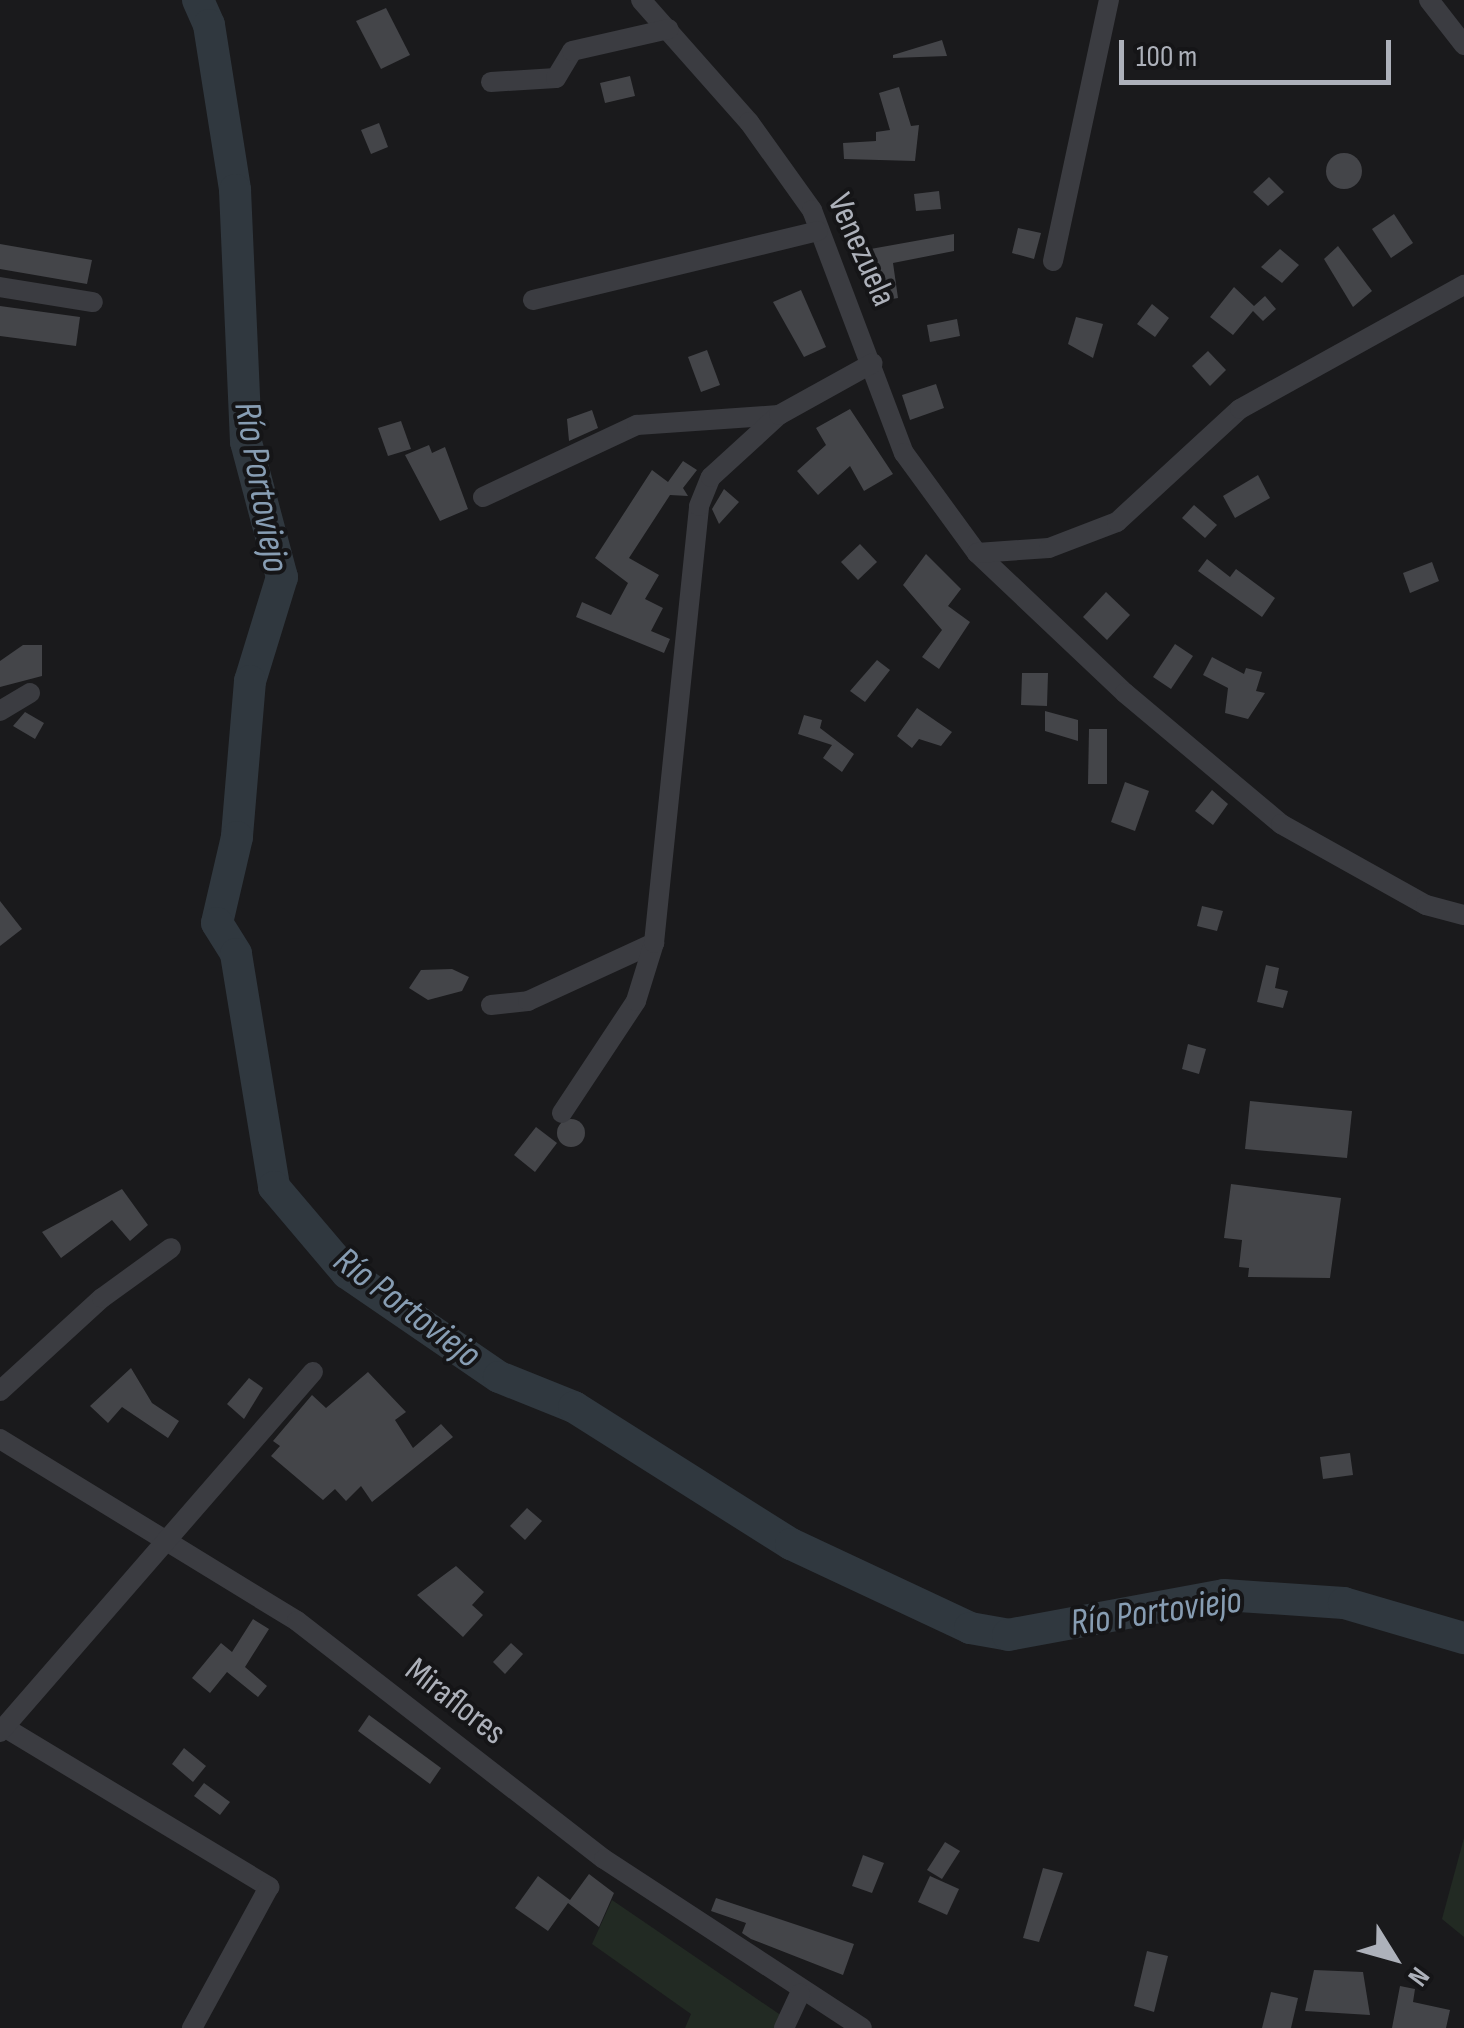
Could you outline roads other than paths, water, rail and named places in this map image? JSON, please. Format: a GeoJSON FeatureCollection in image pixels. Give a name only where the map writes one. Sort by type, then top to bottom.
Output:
{"type":"FeatureCollection","features":[{"type":"Feature","properties":{"kind":"street","name":"Venezuela"},"geometry":{"type":"LineString","coordinates":[[641,0],[749,122],[812,210],[918,480],[977,552],[1125,693],[1281,824],[1426,906],[1464,915]]}},
{"type":"Feature","properties":{"kind":"street"},"geometry":{"type":"LineString","coordinates":[[1053,261],[1109,0]]}},
{"type":"Feature","properties":{"kind":"street"},"geometry":{"type":"LineString","coordinates":[[1429,0],[1464,45]]}},
{"type":"Feature","properties":{"kind":"street"},"geometry":{"type":"LineString","coordinates":[[491,82],[556,78],[572,51],[668,29]]}},
{"type":"Feature","properties":{"kind":"street"},"geometry":{"type":"LineString","coordinates":[[533,300],[818,231]]}},
{"type":"Feature","properties":{"kind":"street"},"geometry":{"type":"LineString","coordinates":[[977,552],[1049,548],[1116,522],[1240,409],[1464,285]]}},
{"type":"Feature","properties":{"kind":"street"},"geometry":{"type":"LineString","coordinates":[[0,288],[93,302]]}},
{"type":"Feature","properties":{"kind":"street"},"geometry":{"type":"LineString","coordinates":[[562,1113],[636,1001],[654,944],[699,506],[711,477],[779,414],[873,364]]}},
{"type":"Feature","properties":{"kind":"street"},"geometry":{"type":"LineString","coordinates":[[482,497],[637,424],[779,414]]}},
{"type":"Feature","properties":{"kind":"street"},"geometry":{"type":"LineString","coordinates":[[0,711],[30,693]]}},
{"type":"Feature","properties":{"kind":"street"},"geometry":{"type":"LineString","coordinates":[[491,1005],[528,1001],[654,944]]}},
{"type":"Feature","properties":{"kind":"street"},"geometry":{"type":"LineString","coordinates":[[0,1390],[102,1298],[171,1248]]}},
{"type":"Feature","properties":{"kind":"street"},"geometry":{"type":"LineString","coordinates":[[192,2028],[269,1887],[2,1730],[160,1540],[312,1372]]}},
{"type":"Feature","properties":{"kind":"street","name":"Miraflores"},"geometry":{"type":"LineString","coordinates":[[0,1439],[298,1621],[604,1859],[800,1993],[862,2028]]}},
{"type":"Feature","properties":{"kind":"street"},"geometry":{"type":"LineString","coordinates":[[784,2028],[800,1993]]}},
{"type":"Feature","properties":{"kind":"waterway","name":"Río Portoviejo"},"geometry":{"type":"LineString","coordinates":[[198,0],[209,25],[235,190],[246,442],[282,577],[250,681],[237,837],[217,923],[236,954],[274,1187],[347,1273],[499,1377],[574,1407],[791,1544],[970,1628],[1008,1635],[1224,1595],[1344,1603],[1464,1638]]}}]}
